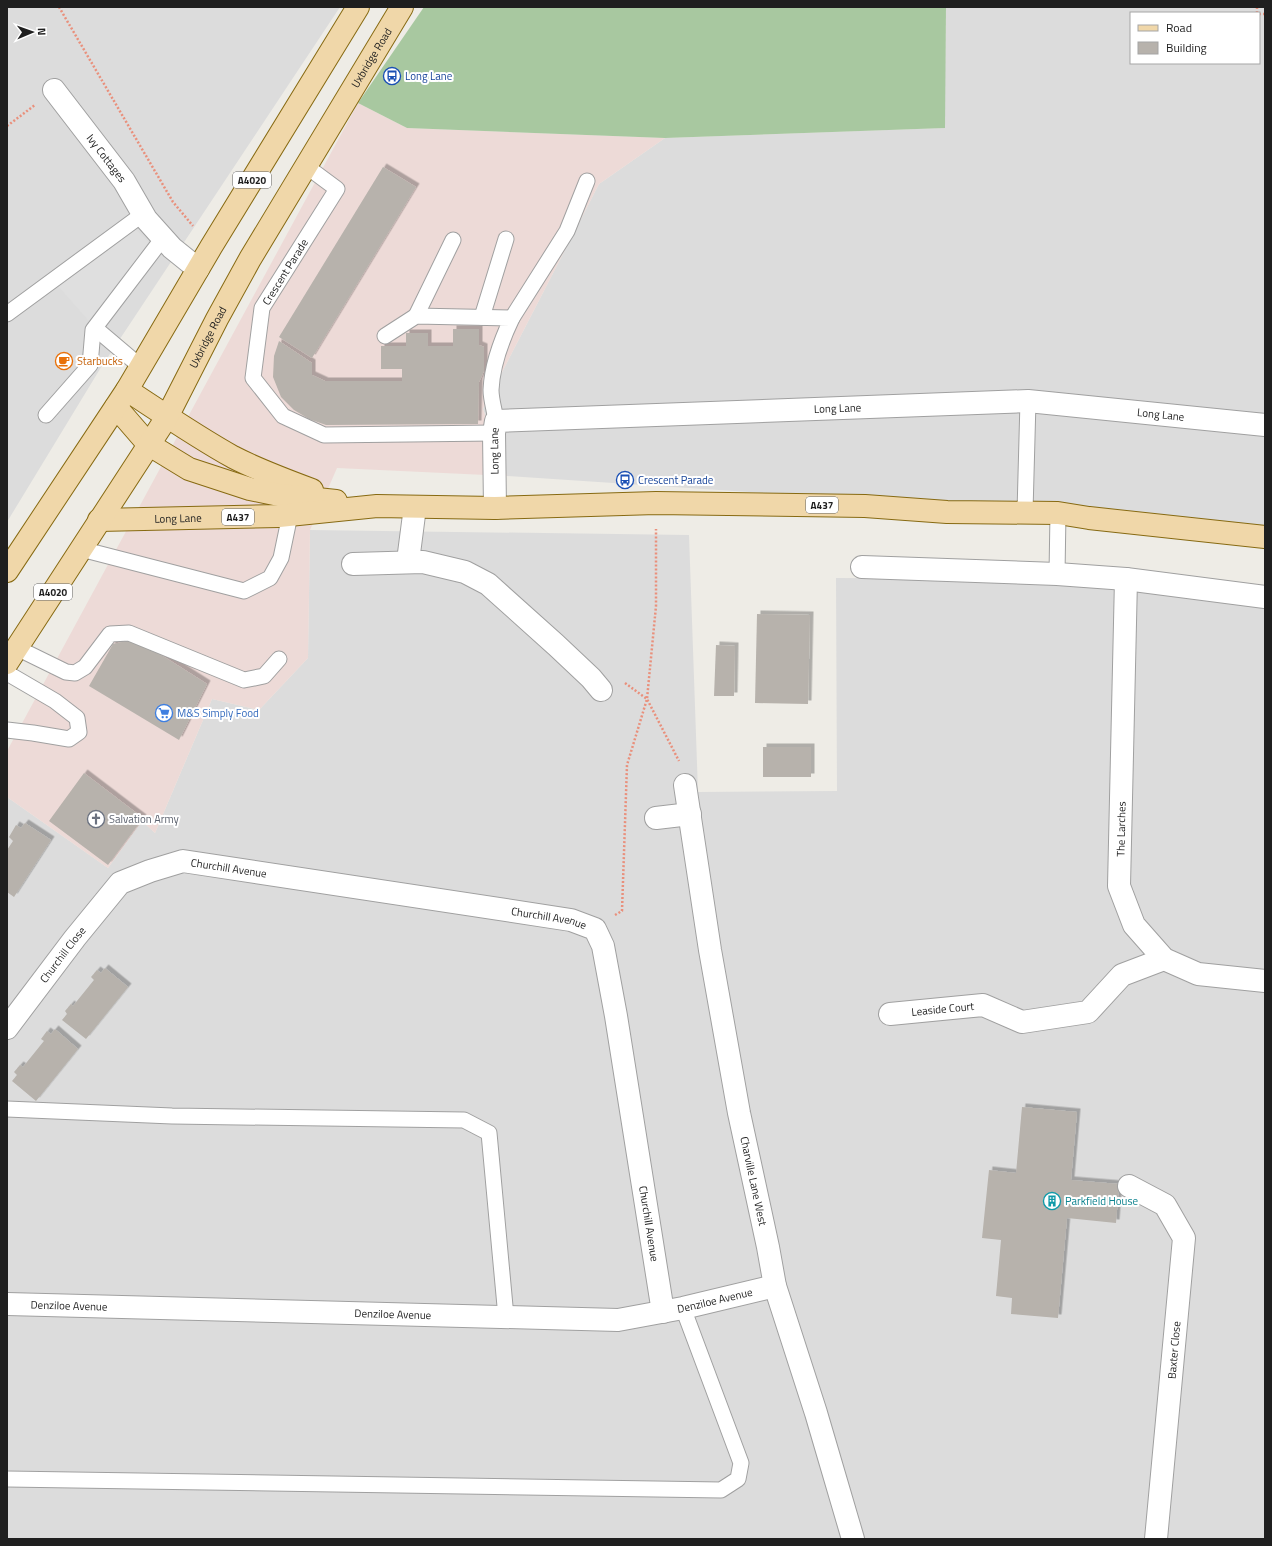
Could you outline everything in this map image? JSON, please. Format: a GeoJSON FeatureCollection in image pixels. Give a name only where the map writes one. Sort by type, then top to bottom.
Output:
{"type":"FeatureCollection","features":[{"type":"Feature","properties":{"kind":"main road","name":"A4020"},"geometry":{"type":"LineString","coordinates":[[7,571],[77,464],[122,399],[210,247],[358,7]]}},
{"type":"Feature","properties":{"kind":"main road","name":"Uxbridge Road"},"geometry":{"type":"LineString","coordinates":[[12,655],[166,417],[250,260],[402,7]]}},
{"type":"Feature","properties":{"kind":"main road","name":"Long Lane"},"geometry":{"type":"LineString","coordinates":[[122,399],[166,417],[234,457],[281,479],[345,502]]}},
{"type":"Feature","properties":{"kind":"main road","name":"Long Lane"},"geometry":{"type":"LineString","coordinates":[[122,399],[148,444],[189,469],[250,489],[279,495],[377,506],[415,507],[495,508],[656,503],[865,506],[947,512],[1058,513],[1096,519],[1265,537]]}},
{"type":"Feature","properties":{"kind":"main road","name":"Long Lane"},"geometry":{"type":"LineString","coordinates":[[99,520],[290,515],[377,506]]}},
{"type":"Feature","properties":{"kind":"street","name":"Ivy Cottages"},"geometry":{"type":"LineString","coordinates":[[54,90],[124,181],[143,214],[172,248],[198,269]]}},
{"type":"Feature","properties":{"kind":"street","name":"Long Lane"},"geometry":{"type":"LineString","coordinates":[[495,508],[495,427],[1028,401],[1265,425]]}},
{"type":"Feature","properties":{"kind":"street"},"geometry":{"type":"LineString","coordinates":[[408,561],[415,507]]}},
{"type":"Feature","properties":{"kind":"street"},"geometry":{"type":"LineString","coordinates":[[353,564],[408,561],[423,562],[466,572],[488,584],[592,678],[602,690]]}},
{"type":"Feature","properties":{"kind":"street"},"geometry":{"type":"LineString","coordinates":[[862,567],[1057,574],[1126,579],[1265,597]]}},
{"type":"Feature","properties":{"kind":"street","name":"The Larches"},"geometry":{"type":"LineString","coordinates":[[1126,579],[1119,886],[1134,925],[1164,959],[1198,974],[1265,981]]}},
{"type":"Feature","properties":{"kind":"street","name":"Charville Lane West"},"geometry":{"type":"LineString","coordinates":[[685,786],[710,950],[738,1106],[775,1286],[816,1413],[853,1539]]}},
{"type":"Feature","properties":{"kind":"street"},"geometry":{"type":"LineString","coordinates":[[656,818],[690,814]]}},
{"type":"Feature","properties":{"kind":"street","name":"Churchill Avenue"},"geometry":{"type":"LineString","coordinates":[[120,883],[150,871],[182,861],[571,920],[595,929],[603,946],[673,1310]]}},
{"type":"Feature","properties":{"kind":"street","name":"Churchill Close"},"geometry":{"type":"LineString","coordinates":[[7,1028],[75,938],[120,883]]}},
{"type":"Feature","properties":{"kind":"street","name":"Leaside Court"},"geometry":{"type":"LineString","coordinates":[[890,1014],[983,1005],[1022,1022],[1088,1012],[1122,975],[1164,959]]}},
{"type":"Feature","properties":{"kind":"street","name":"Baxter Close"},"geometry":{"type":"LineString","coordinates":[[1129,1186],[1165,1205],[1184,1238],[1156,1539]]}},
{"type":"Feature","properties":{"kind":"street","name":"Denziloe Avenue"},"geometry":{"type":"LineString","coordinates":[[7,1304],[618,1320],[673,1310],[775,1286]]}},
{"type":"Feature","properties":{"kind":"lane","name":"Crescent Parade"},"geometry":{"type":"LineString","coordinates":[[306,166],[337,189],[262,308],[253,378],[283,416],[324,435],[495,427]]}},
{"type":"Feature","properties":{"kind":"lane"},"geometry":{"type":"LineString","coordinates":[[495,427],[491,392],[494,363],[503,337],[512,318],[567,231],[587,181]]}},
{"type":"Feature","properties":{"kind":"lane"},"geometry":{"type":"LineString","coordinates":[[7,314],[143,214]]}},
{"type":"Feature","properties":{"kind":"lane"},"geometry":{"type":"LineString","coordinates":[[46,415],[90,365],[95,328],[163,238]]}},
{"type":"Feature","properties":{"kind":"lane"},"geometry":{"type":"LineString","coordinates":[[482,317],[506,239]]}},
{"type":"Feature","properties":{"kind":"lane"},"geometry":{"type":"LineString","coordinates":[[385,336],[416,316],[452,240]]}},
{"type":"Feature","properties":{"kind":"lane"},"geometry":{"type":"LineString","coordinates":[[416,316],[512,318]]}},
{"type":"Feature","properties":{"kind":"lane"},"geometry":{"type":"LineString","coordinates":[[95,328],[140,367]]}},
{"type":"Feature","properties":{"kind":"lane"},"geometry":{"type":"LineString","coordinates":[[1025,512],[1028,401]]}},
{"type":"Feature","properties":{"kind":"lane"},"geometry":{"type":"LineString","coordinates":[[1057,574],[1058,513]]}},
{"type":"Feature","properties":{"kind":"lane"},"geometry":{"type":"LineString","coordinates":[[81,549],[244,591],[270,578],[281,558],[290,515]]}},
{"type":"Feature","properties":{"kind":"lane"},"geometry":{"type":"LineString","coordinates":[[12,655],[66,672],[75,673],[85,667],[110,634],[129,633],[244,680],[264,676],[279,659]]}},
{"type":"Feature","properties":{"kind":"lane"},"geometry":{"type":"LineString","coordinates":[[7,673],[55,701],[77,718],[79,732],[69,739],[7,730]]}},
{"type":"Feature","properties":{"kind":"lane"},"geometry":{"type":"LineString","coordinates":[[7,1109],[172,1116],[464,1120],[489,1133],[506,1317]]}},
{"type":"Feature","properties":{"kind":"lane"},"geometry":{"type":"LineString","coordinates":[[7,1479],[720,1490],[738,1479],[741,1463],[673,1310]]}},
{"type":"Feature","properties":{"kind":"path"},"geometry":{"type":"LineString","coordinates":[[59,7],[173,202],[210,247]]}},
{"type":"Feature","properties":{"kind":"path"},"geometry":{"type":"LineString","coordinates":[[7,126],[54,90]]}},
{"type":"Feature","properties":{"kind":"path"},"geometry":{"type":"LineString","coordinates":[[595,929],[622,911],[627,765],[647,699],[656,606],[656,503]]}},
{"type":"Feature","properties":{"kind":"path"},"geometry":{"type":"LineString","coordinates":[[651,707],[686,773],[685,786]]}},
{"type":"Feature","properties":{"kind":"shaded area"},"geometry":{"type":"Polygon","coordinates":[[[7,7],[340,7],[100,369],[7,522],[7,7]]]}},
{"type":"Feature","properties":{"kind":"shaded area"},"geometry":{"type":"Polygon","coordinates":[[[946,7],[1265,7],[1265,535],[1131,517],[507,476],[483,409],[599,184],[665,138],[944,128],[946,7]]]}},
{"type":"Feature","properties":{"kind":"shaded area"},"geometry":{"type":"Polygon","coordinates":[[[358,103],[407,128],[665,138],[599,184],[483,409],[507,476],[337,468],[310,530],[308,658],[259,710],[212,699],[155,833],[142,821],[108,868],[7,797],[7,751],[358,103]]]}},
{"type":"Feature","properties":{"kind":"shaded area"},"geometry":{"type":"Polygon","coordinates":[[[134,228],[155,249],[95,328],[58,286],[134,228]]]}},
{"type":"Feature","properties":{"kind":"shaded area"},"geometry":{"type":"Polygon","coordinates":[[[310,530],[689,535],[698,792],[837,791],[836,578],[1126,579],[1265,601],[1265,1539],[7,1539],[7,797],[108,868],[142,821],[155,833],[212,699],[259,710],[308,658],[310,530]]]}},
{"type":"Feature","properties":{"kind":"green space"},"geometry":{"type":"Polygon","coordinates":[[[424,7],[946,7],[945,128],[665,138],[407,128],[358,103],[424,7]]]}},
{"type":"Feature","properties":{"kind":"building"},"geometry":{"type":"Polygon","coordinates":[[[383,167],[416,187],[312,358],[279,337],[383,167]]]}},
{"type":"Feature","properties":{"kind":"building"},"geometry":{"type":"Polygon","coordinates":[[[453,329],[479,329],[479,345],[484,347],[484,371],[479,382],[478,424],[326,425],[309,419],[294,410],[281,397],[273,377],[274,356],[279,341],[312,363],[312,375],[325,381],[402,381],[402,369],[381,369],[381,346],[406,346],[406,333],[428,333],[428,346],[453,346],[453,329]]]}},
{"type":"Feature","properties":{"kind":"building"},"geometry":{"type":"Polygon","coordinates":[[[757,614],[810,615],[808,704],[755,703],[757,614]]]}},
{"type":"Feature","properties":{"kind":"building","name":"M&S Simply Food"},"geometry":{"type":"Polygon","coordinates":[[[136,639],[207,684],[179,740],[89,686],[113,644],[136,639]]]}},
{"type":"Feature","properties":{"kind":"building"},"geometry":{"type":"Polygon","coordinates":[[[716,645],[735,646],[734,696],[714,696],[716,645]]]}},
{"type":"Feature","properties":{"kind":"building"},"geometry":{"type":"Polygon","coordinates":[[[763,747],[811,747],[811,777],[763,777],[763,747]]]}},
{"type":"Feature","properties":{"kind":"building","name":"Salvation Army"},"geometry":{"type":"Polygon","coordinates":[[[84,773],[143,818],[108,865],[49,821],[84,773]]]}},
{"type":"Feature","properties":{"kind":"building"},"geometry":{"type":"Polygon","coordinates":[[[25,823],[51,840],[14,897],[7,892],[7,850],[13,841],[9,837],[16,825],[21,828],[25,823]]]}},
{"type":"Feature","properties":{"kind":"building"},"geometry":{"type":"Polygon","coordinates":[[[105,968],[128,987],[86,1039],[62,1020],[67,1014],[65,1011],[71,1004],[73,1006],[94,980],[91,977],[97,970],[101,973],[105,968]]]}},
{"type":"Feature","properties":{"kind":"building"},"geometry":{"type":"Polygon","coordinates":[[[55,1029],[78,1049],[36,1101],[12,1081],[17,1075],[14,1072],[20,1065],[23,1067],[44,1041],[41,1039],[47,1031],[51,1034],[55,1029]]]}},
{"type":"Feature","properties":{"kind":"building","name":"Parkfield House"},"geometry":{"type":"Polygon","coordinates":[[[1022,1107],[1077,1112],[1071,1180],[1119,1184],[1116,1223],[1067,1218],[1058,1318],[1011,1314],[1012,1298],[996,1296],[1001,1240],[982,1238],[989,1170],[1016,1173],[1022,1107]]]}},
{"type":"Feature","properties":{"kind":"place","name":"Long Lane"},"geometry":{"type":"Point","coordinates":[392,76]}},
{"type":"Feature","properties":{"kind":"place","name":"Starbucks"},"geometry":{"type":"Point","coordinates":[64,361]}},
{"type":"Feature","properties":{"kind":"place","name":"Crescent Parade"},"geometry":{"type":"Point","coordinates":[625,480]}},
{"type":"Feature","properties":{"kind":"place","name":"M&S Simply Food"},"geometry":{"type":"Point","coordinates":[164,713]}},
{"type":"Feature","properties":{"kind":"place","name":"Salvation Army"},"geometry":{"type":"Point","coordinates":[96,819]}},
{"type":"Feature","properties":{"kind":"place","name":"Parkfield House"},"geometry":{"type":"Point","coordinates":[1052,1201]}}]}
